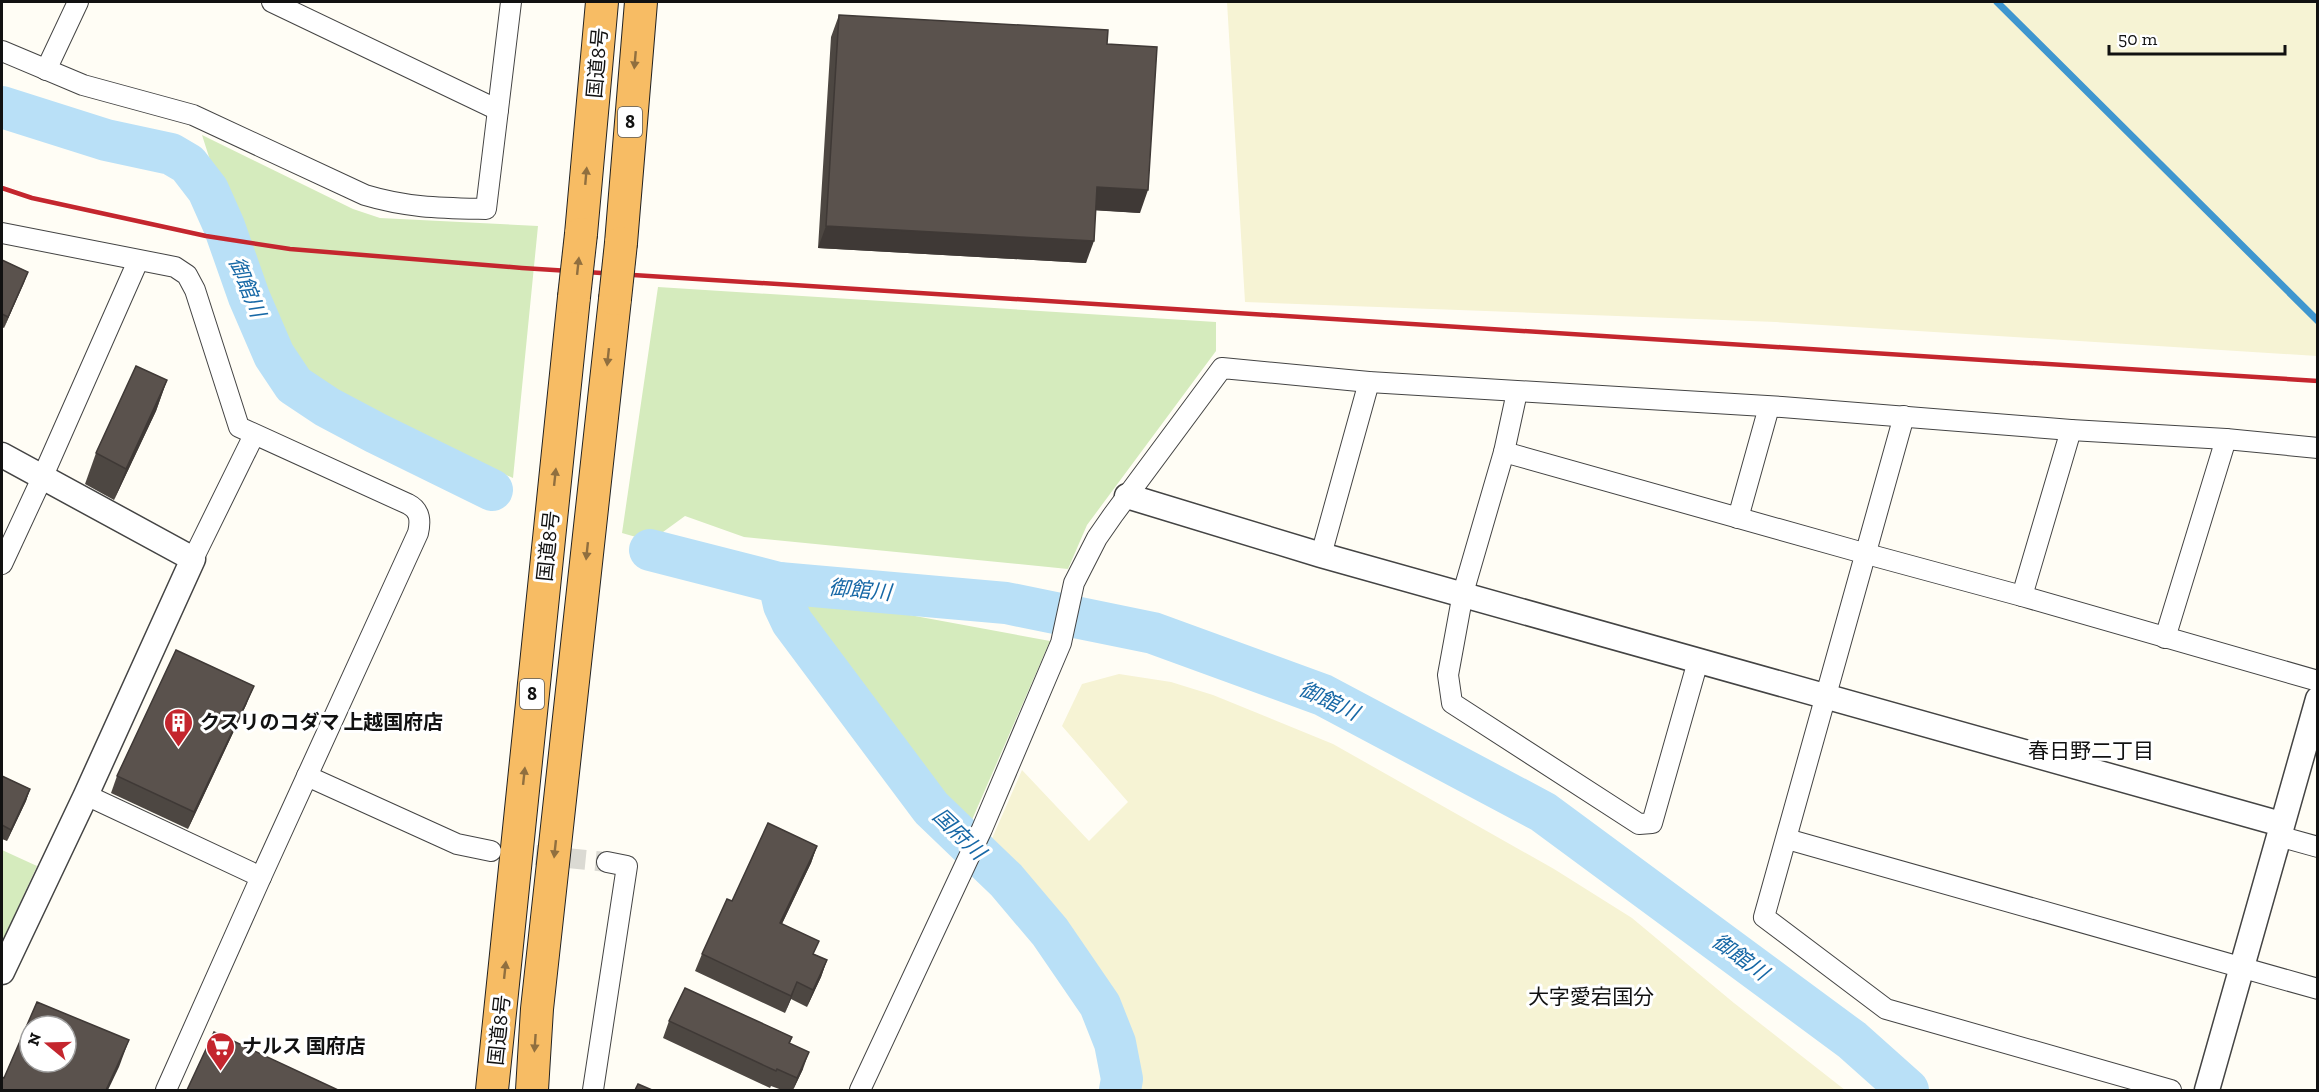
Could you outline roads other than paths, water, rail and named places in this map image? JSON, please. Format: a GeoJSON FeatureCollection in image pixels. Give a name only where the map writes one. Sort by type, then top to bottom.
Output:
{"type":"FeatureCollection","features":[{"type":"Feature","properties":{"kind":"highway","name":"国道8号"},"geometry":{"type":"LineString","coordinates":[[492,1090],[581,234],[602,2]]}},
{"type":"Feature","properties":{"kind":"highway","name":"国道8号"},"geometry":{"type":"LineString","coordinates":[[532,1090],[537,1009],[621,243],[641,2]]}},
{"type":"Feature","properties":{"kind":"street"},"geometry":{"type":"LineString","coordinates":[[46,70],[78,2]]}},
{"type":"Feature","properties":{"kind":"street"},"geometry":{"type":"LineString","coordinates":[[272,2],[498,110]]}},
{"type":"Feature","properties":{"kind":"street"},"geometry":{"type":"LineString","coordinates":[[2,51],[83,85],[193,116],[365,195],[391,203],[420,208],[486,209],[511,2]]}},
{"type":"Feature","properties":{"kind":"street"},"geometry":{"type":"LineString","coordinates":[[2,233],[176,267],[187,275],[195,290],[239,428],[414,507],[420,519],[418,533],[166,1090]]}},
{"type":"Feature","properties":{"kind":"street"},"geometry":{"type":"LineString","coordinates":[[2,564],[138,261]]}},
{"type":"Feature","properties":{"kind":"street"},"geometry":{"type":"LineString","coordinates":[[860,1090],[982,829],[1062,643],[1074,584],[1097,538],[1222,368],[1369,382],[1904,416],[2071,430],[2226,439],[2318,448]]}},
{"type":"Feature","properties":{"kind":"street"},"geometry":{"type":"LineString","coordinates":[[1321,555],[1369,382]]}},
{"type":"Feature","properties":{"kind":"street"},"geometry":{"type":"LineString","coordinates":[[1517,392],[1504,452],[1463,593],[1448,675],[1452,703],[1640,824],[1652,823],[1698,661]]}},
{"type":"Feature","properties":{"kind":"street"},"geometry":{"type":"LineString","coordinates":[[1738,518],[1769,407]]}},
{"type":"Feature","properties":{"kind":"street"},"geometry":{"type":"LineString","coordinates":[[1904,416],[1764,917],[1886,1009],[2171,1090]]}},
{"type":"Feature","properties":{"kind":"street"},"geometry":{"type":"LineString","coordinates":[[2022,596],[2071,430]]}},
{"type":"Feature","properties":{"kind":"street"},"geometry":{"type":"LineString","coordinates":[[2,972],[193,560],[254,435]]}},
{"type":"Feature","properties":{"kind":"street"},"geometry":{"type":"LineString","coordinates":[[2165,638],[2226,439]]}},
{"type":"Feature","properties":{"kind":"street"},"geometry":{"type":"LineString","coordinates":[[1504,452],[2318,681]]}},
{"type":"Feature","properties":{"kind":"street"},"geometry":{"type":"LineString","coordinates":[[2,456],[193,560]]}},
{"type":"Feature","properties":{"kind":"street"},"geometry":{"type":"LineString","coordinates":[[1127,496],[1321,555],[1463,593],[2279,830],[2318,847]]}},
{"type":"Feature","properties":{"kind":"street"},"geometry":{"type":"LineString","coordinates":[[2207,1090],[2317,699]]}},
{"type":"Feature","properties":{"kind":"street"},"geometry":{"type":"LineString","coordinates":[[307,776],[457,844],[491,851]]}},
{"type":"Feature","properties":{"kind":"street"},"geometry":{"type":"LineString","coordinates":[[86,795],[261,877]]}},
{"type":"Feature","properties":{"kind":"street"},"geometry":{"type":"LineString","coordinates":[[1787,839],[2318,989]]}},
{"type":"Feature","properties":{"kind":"street"},"geometry":{"type":"LineString","coordinates":[[593,1090],[627,866],[607,862]]}},
{"type":"Feature","properties":{"kind":"waterway"},"geometry":{"type":"LineString","coordinates":[[1997,2],[2318,321]]}},
{"type":"Feature","properties":{"kind":"waterway","name":"御館川"},"geometry":{"type":"LineString","coordinates":[[2,107],[106,140],[171,154],[188,164],[208,190],[274,355],[294,385],[327,407],[376,433],[492,490]]}},
{"type":"Feature","properties":{"kind":"waterway","name":"御館川"},"geometry":{"type":"LineString","coordinates":[[650,550],[779,583],[1006,603],[1153,633],[1323,695],[1543,812],[1852,1040],[1908,1090]]}},
{"type":"Feature","properties":{"kind":"waterway","name":"国府川"},"geometry":{"type":"LineString","coordinates":[[779,583],[784,605],[792,622],[931,808],[1006,880],[1050,932],[1100,1005],[1115,1043],[1122,1079],[1120,1090]]}},
{"type":"Feature","properties":{"kind":"waterway"},"geometry":{"type":"LineString","coordinates":[[1122,1079],[1130,1090]]}},
{"type":"Feature","properties":{"kind":"tunnel"},"geometry":{"type":"LineString","coordinates":[[506,852],[607,862]]}},
{"type":"Feature","properties":{"kind":"railway"},"geometry":{"type":"LineString","coordinates":[[2,188],[32,198],[206,236],[290,249],[522,268],[2318,381]]}},
{"type":"Feature","properties":{"kind":"place","name":"クスリのコダマ 上越国府店"},"geometry":{"type":"Point","coordinates":[179,748]}},
{"type":"Feature","properties":{"kind":"place","name":"ナルス 国府店"},"geometry":{"type":"Point","coordinates":[221,1072]}},
{"type":"Feature","properties":{"kind":"district","name":"春日野二丁目"},"geometry":{"type":"Point","coordinates":[2091,751]}},
{"type":"Feature","properties":{"kind":"district","name":"大字愛宕国分"},"geometry":{"type":"Point","coordinates":[1591,997]}}]}
